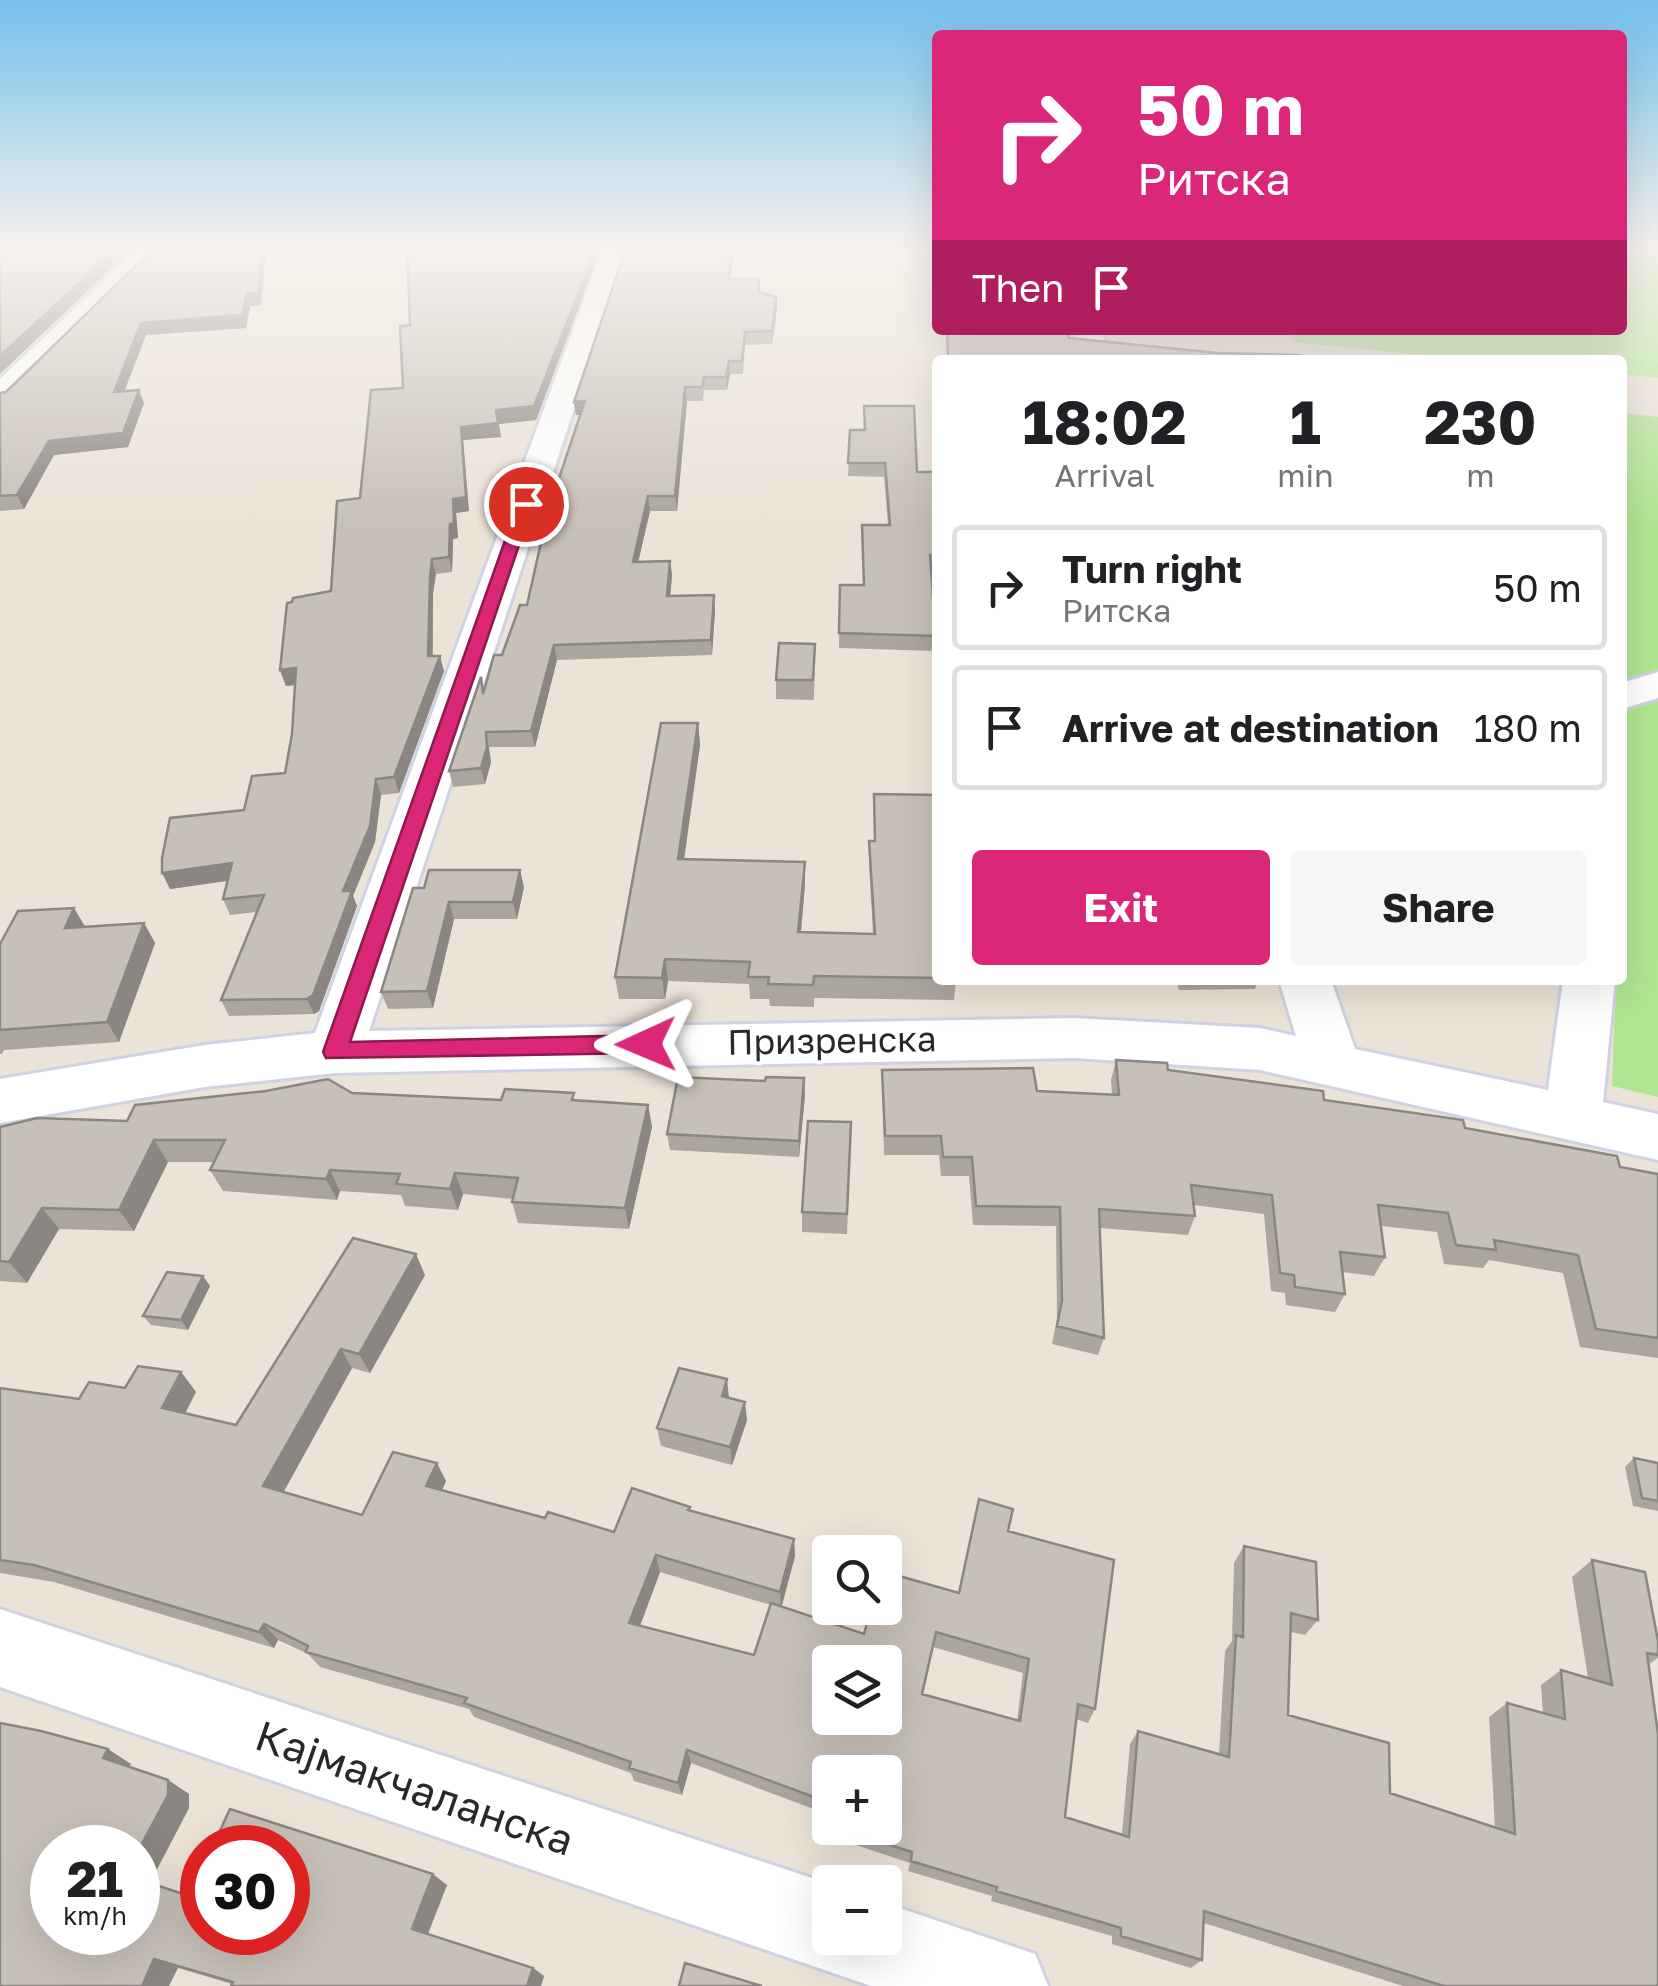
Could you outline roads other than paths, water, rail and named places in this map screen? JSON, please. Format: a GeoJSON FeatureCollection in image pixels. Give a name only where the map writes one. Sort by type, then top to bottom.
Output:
{"type":"FeatureCollection","features":[{"type":"Feature","properties":{"kind":"street"},"geometry":{"type":"LineString","coordinates":[[0,395],[57,341]]}},
{"type":"Feature","properties":{"kind":"street"},"geometry":{"type":"LineString","coordinates":[[335,1052],[583,341]]}},
{"type":"Feature","properties":{"kind":"street"},"geometry":{"type":"LineString","coordinates":[[1092,344],[1130,345]]}},
{"type":"Feature","properties":{"kind":"street"},"geometry":{"type":"LineString","coordinates":[[1627,695],[1658,684]]}},
{"type":"Feature","properties":{"kind":"street"},"geometry":{"type":"LineString","coordinates":[[1306,985],[1332,1062]]}},
{"type":"Feature","properties":{"kind":"street"},"geometry":{"type":"LineString","coordinates":[[1573,1116],[1588,985]]}},
{"type":"Feature","properties":{"kind":"street","name":"Призренска"},"geometry":{"type":"LineString","coordinates":[[0,1100],[205,1066],[335,1052],[1054,1038],[1260,1049],[1658,1137]]}},
{"type":"Feature","properties":{"kind":"street","name":"Кајмакчаланска"},"geometry":{"type":"LineString","coordinates":[[0,1648],[812,1922]]}},
{"type":"Feature","properties":{"kind":"street"},"geometry":{"type":"LineString","coordinates":[[902,1952],[1002,1986]]}}]}
